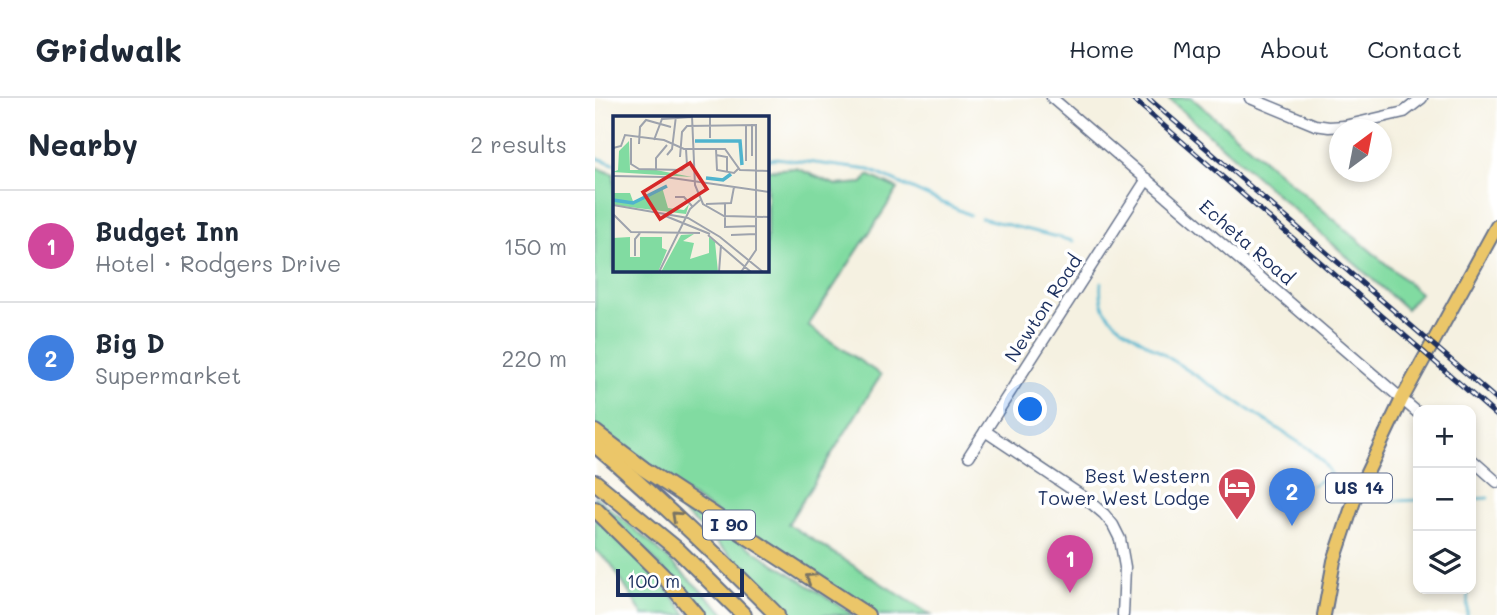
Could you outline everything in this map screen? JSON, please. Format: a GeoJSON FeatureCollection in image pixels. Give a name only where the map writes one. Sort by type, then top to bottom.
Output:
{"type":"FeatureCollection","features":[{"type":"Feature","properties":{"kind":"highway","name":"I 90"},"geometry":{"type":"LineString","coordinates":[[595,432],[644,468],[867,615]]}},
{"type":"Feature","properties":{"kind":"highway","name":"I 90"},"geometry":{"type":"LineString","coordinates":[[595,445],[676,516],[777,615]]}},
{"type":"Feature","properties":{"kind":"highway","name":"I 90"},"geometry":{"type":"LineString","coordinates":[[595,482],[678,550],[744,615]]}},
{"type":"Feature","properties":{"kind":"highway"},"geometry":{"type":"LineString","coordinates":[[595,509],[667,580],[696,615]]}},
{"type":"Feature","properties":{"kind":"main road","name":"US 14"},"geometry":{"type":"LineString","coordinates":[[1324,615],[1334,561],[1349,512],[1402,399],[1497,226]]}},
{"type":"Feature","properties":{"kind":"street","name":"Echeta Road"},"geometry":{"type":"LineString","coordinates":[[1052,98],[1413,409]]}},
{"type":"Feature","properties":{"kind":"street"},"geometry":{"type":"LineString","coordinates":[[1250,98],[1315,125],[1329,127],[1344,126],[1404,111],[1422,98]]}},
{"type":"Feature","properties":{"kind":"street","name":"Newton Road"},"geometry":{"type":"LineString","coordinates":[[969,456],[1147,179]]}},
{"type":"Feature","properties":{"kind":"street"},"geometry":{"type":"LineString","coordinates":[[985,431],[1085,498],[1104,513],[1113,525],[1120,539],[1125,567],[1123,615]]}},
{"type":"Feature","properties":{"kind":"street"},"geometry":{"type":"LineString","coordinates":[[1476,463],[1497,482]]}},
{"type":"Feature","properties":{"kind":"green space"},"geometry":{"type":"Polygon","coordinates":[[[1168,98],[1192,98],[1420,293],[1406,309],[1168,98]]]}},
{"type":"Feature","properties":{"kind":"green space"},"geometry":{"type":"Polygon","coordinates":[[[595,167],[613,174],[613,271],[768,271],[768,170],[796,168],[836,185],[863,183],[868,175],[898,189],[808,326],[881,375],[788,524],[931,615],[873,615],[648,468],[595,427],[595,167]]]}},
{"type":"Feature","properties":{"kind":"green space"},"geometry":{"type":"Polygon","coordinates":[[[595,496],[650,542],[727,615],[701,615],[646,550],[595,501],[595,496]]]}},
{"type":"Feature","properties":{"kind":"green space"},"geometry":{"type":"Polygon","coordinates":[[[676,500],[854,615],[790,615],[673,503],[676,500]]]}},
{"type":"Feature","properties":{"kind":"green space"},"geometry":{"type":"Polygon","coordinates":[[[595,517],[665,586],[687,615],[643,615],[611,564],[595,550],[595,517]]]}},
{"type":"Feature","properties":{"kind":"waterway"},"geometry":{"type":"LineString","coordinates":[[595,157],[613,164]]}},
{"type":"Feature","properties":{"kind":"waterway"},"geometry":{"type":"LineString","coordinates":[[768,160],[776,158],[870,170],[970,215]]}},
{"type":"Feature","properties":{"kind":"waterway"},"geometry":{"type":"LineString","coordinates":[[981,218],[1073,241]]}},
{"type":"Feature","properties":{"kind":"waterway"},"geometry":{"type":"LineString","coordinates":[[1101,282],[1102,303],[1108,314],[1123,328],[1309,449],[1322,461],[1331,474],[1313,485]]}},
{"type":"Feature","properties":{"kind":"waterway"},"geometry":{"type":"LineString","coordinates":[[1381,498],[1393,501],[1413,500]]}},
{"type":"Feature","properties":{"kind":"waterway"},"geometry":{"type":"LineString","coordinates":[[1476,499],[1488,498]]}},
{"type":"Feature","properties":{"kind":"waterway"},"geometry":{"type":"LineString","coordinates":[[1467,615],[1468,594]]}},
{"type":"Feature","properties":{"kind":"railway"},"geometry":{"type":"LineString","coordinates":[[1132,98],[1497,416]]}},
{"type":"Feature","properties":{"kind":"railway"},"geometry":{"type":"LineString","coordinates":[[1148,98],[1497,400]]}},
{"type":"Feature","properties":{"kind":"place","name":"Best Western Tower West Lodge"},"geometry":{"type":"Point","coordinates":[1237,521]}},
{"type":"Feature","properties":{"kind":"place","name":"Big D"},"geometry":{"type":"Point","coordinates":[1292,526]}},
{"type":"Feature","properties":{"kind":"place","name":"Budget Inn"},"geometry":{"type":"Point","coordinates":[1070,593]}}]}
